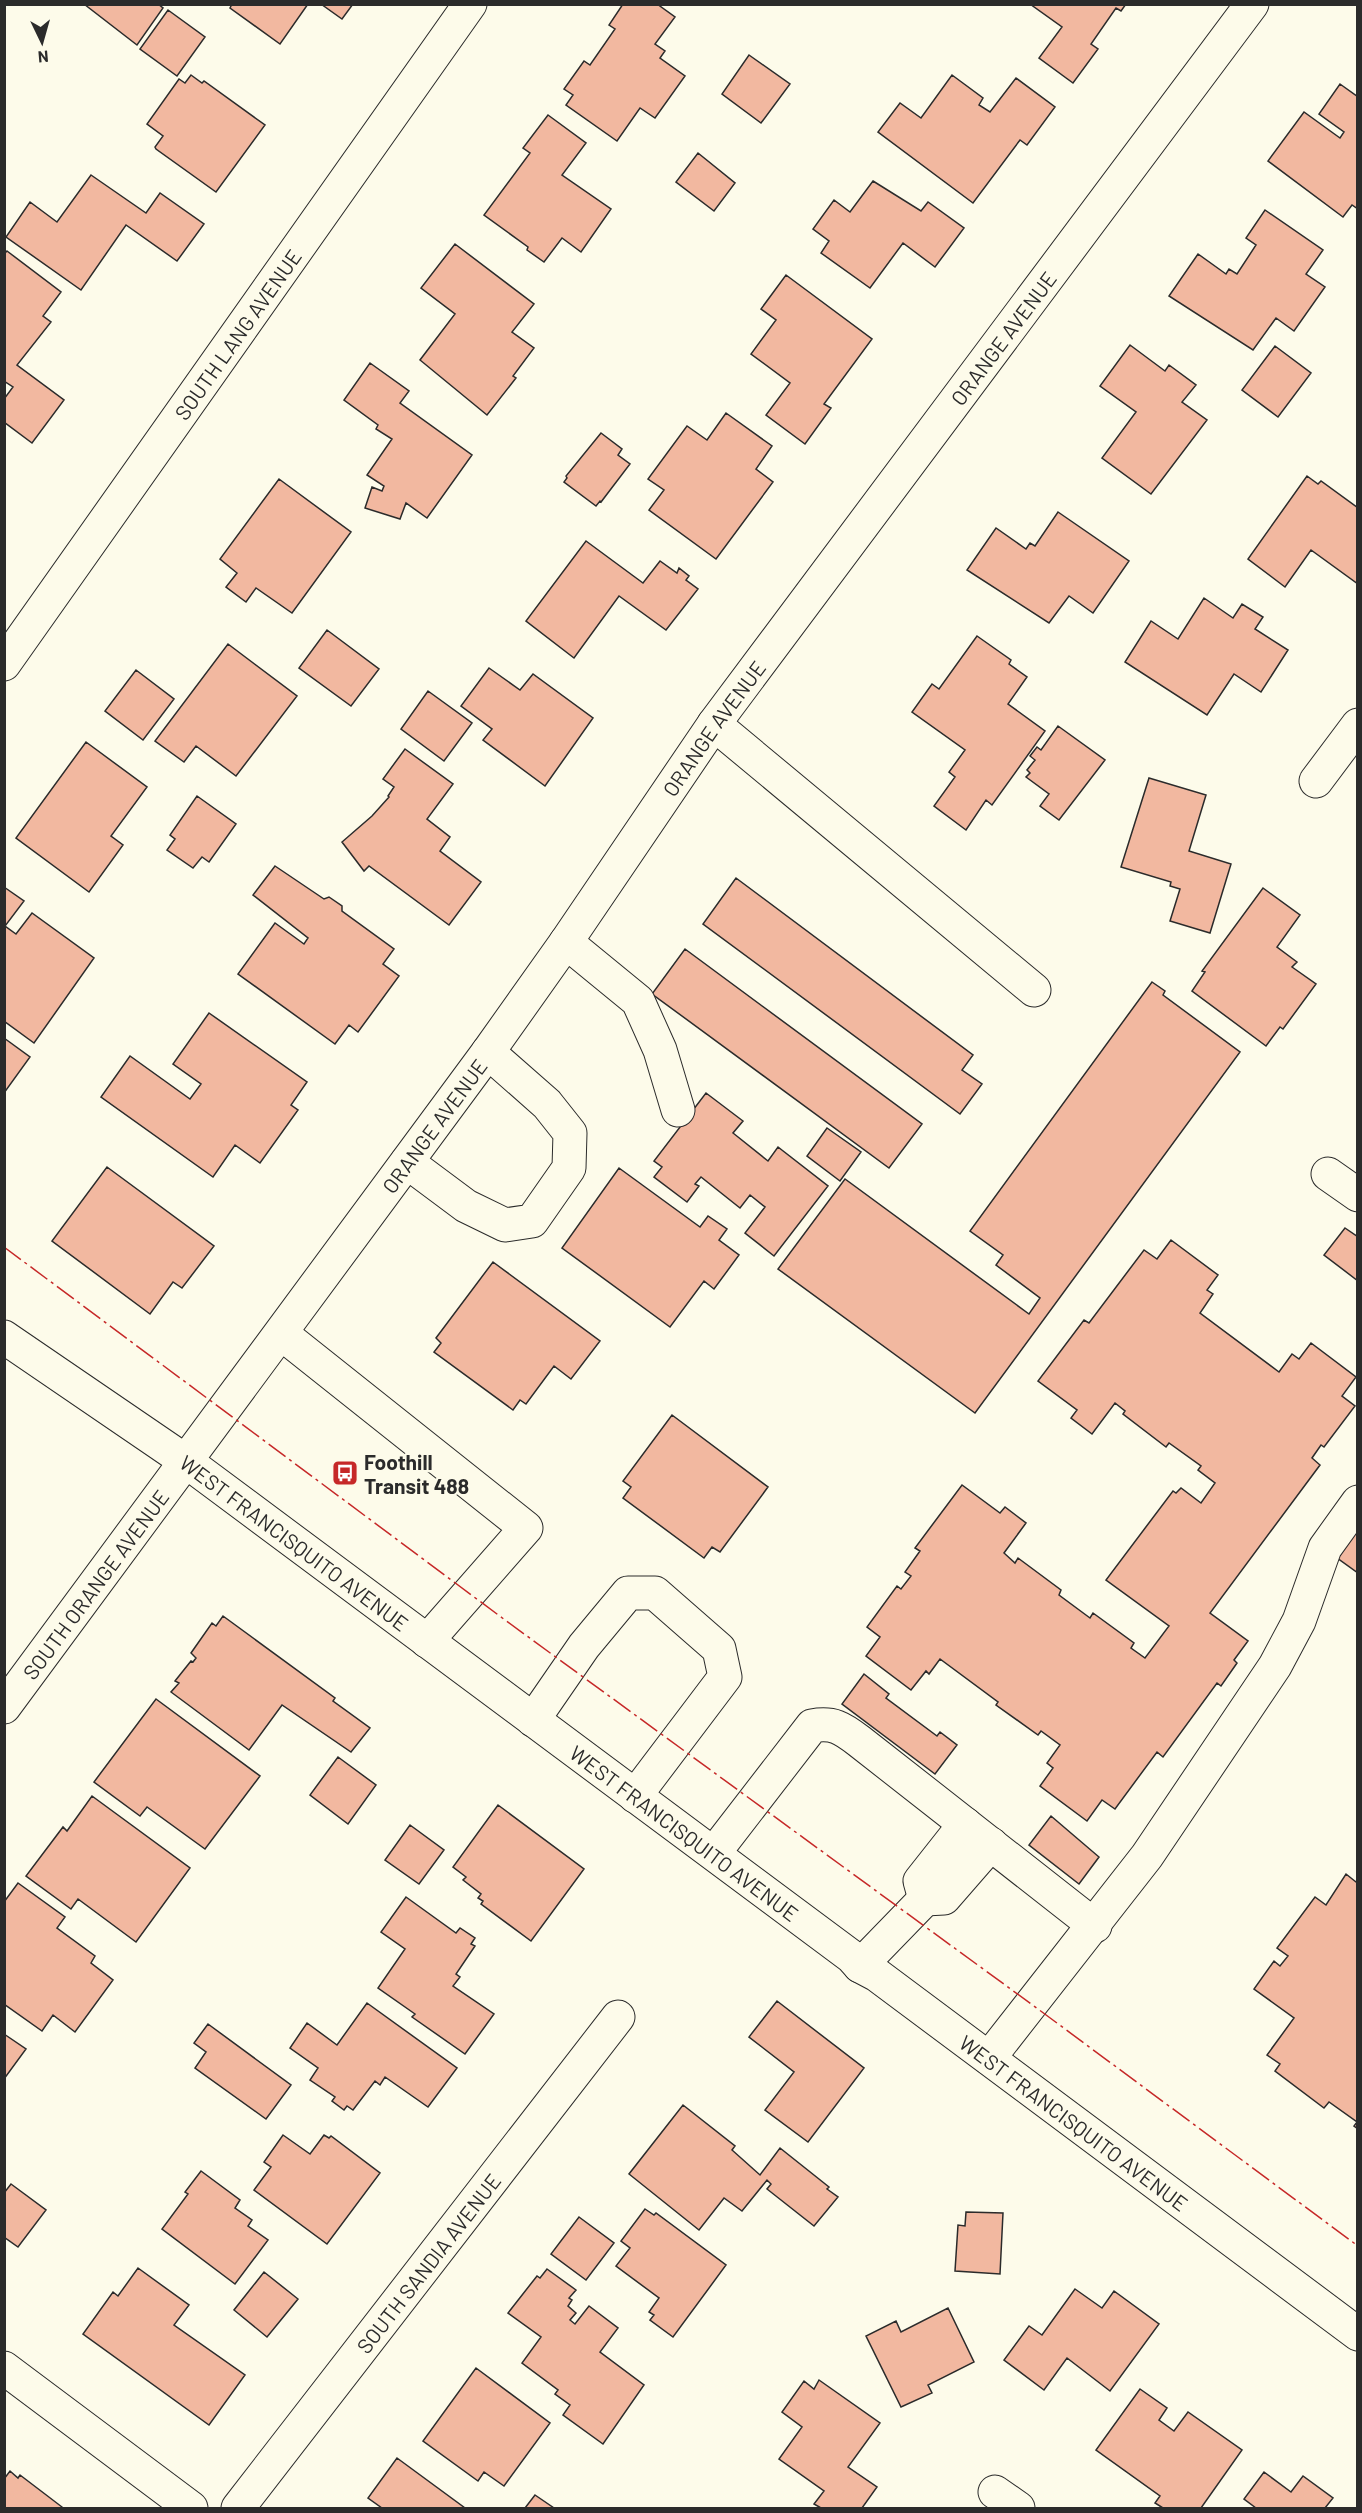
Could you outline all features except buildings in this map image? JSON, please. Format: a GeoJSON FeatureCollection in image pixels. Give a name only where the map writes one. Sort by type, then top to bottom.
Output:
{"type":"FeatureCollection","features":[{"type":"Feature","properties":{"kind":"street","name":"SOUTH LANG AVENUE"},"geometry":{"type":"LineString","coordinates":[[4,664],[470,4]]}},
{"type":"Feature","properties":{"kind":"street","name":"ORANGE AVENUE"},"geometry":{"type":"LineString","coordinates":[[187,1462],[488,1052],[566,942],[714,724],[1252,4]]}},
{"type":"Feature","properties":{"kind":"street"},"geometry":{"type":"LineString","coordinates":[[714,724],[1034,990]]}},
{"type":"Feature","properties":{"kind":"street"},"geometry":{"type":"LineString","coordinates":[[1316,781],[1358,725]]}},
{"type":"Feature","properties":{"kind":"street"},"geometry":{"type":"LineString","coordinates":[[566,942],[638,1001],[660,1050],[678,1110]]}},
{"type":"Feature","properties":{"kind":"street"},"geometry":{"type":"LineString","coordinates":[[407,1162],[466,1206],[505,1225],[532,1221],[569,1168],[570,1133],[547,1104],[488,1052]]}},
{"type":"Feature","properties":{"kind":"street"},"geometry":{"type":"LineString","coordinates":[[1328,1174],[1358,1195]]}},
{"type":"Feature","properties":{"kind":"street"},"geometry":{"type":"LineString","coordinates":[[282,1334],[526,1528],[427,1641]]}},
{"type":"Feature","properties":{"kind":"street","name":"WEST FRANCISQUITO AVENUE"},"geometry":{"type":"LineString","coordinates":[[4,1337],[187,1462],[714,1853],[852,1957],[860,1966],[877,1975],[1358,2334]]}},
{"type":"Feature","properties":{"kind":"street","name":"SOUTH ORANGE AVENUE"},"geometry":{"type":"LineString","coordinates":[[4,1707],[187,1462]]}},
{"type":"Feature","properties":{"kind":"street"},"geometry":{"type":"LineString","coordinates":[[989,2058],[1095,1926],[1147,1856],[1275,1666],[1299,1621],[1325,1548],[1358,1502]]}},
{"type":"Feature","properties":{"kind":"street"},"geometry":{"type":"LineString","coordinates":[[533,1720],[584,1646],[628,1593],[655,1593],[719,1649],[725,1677],[635,1796]]}},
{"type":"Feature","properties":{"kind":"street"},"geometry":{"type":"LineString","coordinates":[[714,1853],[812,1726],[827,1723],[844,1730],[1095,1926]]}},
{"type":"Feature","properties":{"kind":"street"},"geometry":{"type":"LineString","coordinates":[[925,1899],[920,1881],[965,1824]]}},
{"type":"Feature","properties":{"kind":"street"},"geometry":{"type":"LineString","coordinates":[[860,1966],[925,1899],[944,1899],[991,1844]]}},
{"type":"Feature","properties":{"kind":"street","name":"SOUTH SANDIA AVENUE"},"geometry":{"type":"LineString","coordinates":[[238,2508],[618,2017]]}},
{"type":"Feature","properties":{"kind":"street"},"geometry":{"type":"LineString","coordinates":[[4,2368],[191,2508]]}},
{"type":"Feature","properties":{"kind":"power"},"geometry":{"type":"LineString","coordinates":[[4,1247],[505,1620],[1358,2246]]}},
{"type":"Feature","properties":{"kind":"place","name":"Foothill Transit 488"},"geometry":{"type":"Point","coordinates":[345,1473]}}]}
